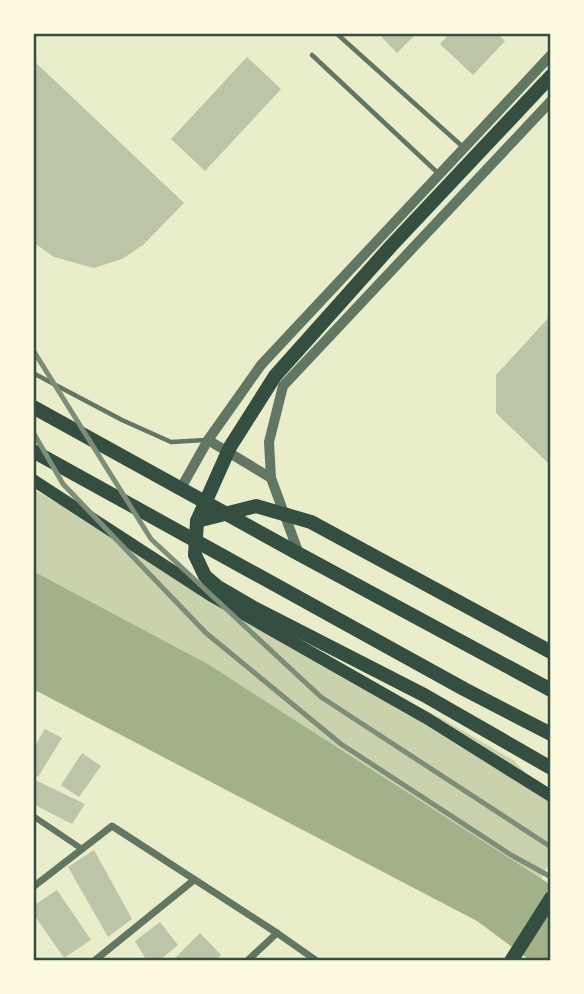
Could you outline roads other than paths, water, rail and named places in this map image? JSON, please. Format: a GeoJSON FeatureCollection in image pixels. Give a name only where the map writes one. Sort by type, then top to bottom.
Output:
{"type":"FeatureCollection","features":[{"type":"Feature","properties":{"kind":"main road"},"geometry":{"type":"LineString","coordinates":[[551,76],[421,214],[275,376],[230,447],[197,521],[195,555],[205,576],[218,587],[424,695],[551,768]]}},
{"type":"Feature","properties":{"kind":"main road"},"geometry":{"type":"LineString","coordinates":[[33,407],[551,690]]}},
{"type":"Feature","properties":{"kind":"main road"},"geometry":{"type":"LineString","coordinates":[[33,451],[464,689],[551,734]]}},
{"type":"Feature","properties":{"kind":"main road"},"geometry":{"type":"LineString","coordinates":[[33,480],[210,595],[428,719],[551,796]]}},
{"type":"Feature","properties":{"kind":"main road"},"geometry":{"type":"LineString","coordinates":[[197,521],[256,506],[311,522],[551,652]]}},
{"type":"Feature","properties":{"kind":"main road"},"geometry":{"type":"LineString","coordinates":[[512,960],[551,898]]}},
{"type":"Feature","properties":{"kind":"street"},"geometry":{"type":"LineString","coordinates":[[181,488],[208,440],[261,365],[551,55]]}},
{"type":"Feature","properties":{"kind":"street"},"geometry":{"type":"LineString","coordinates":[[299,554],[271,478],[269,442],[283,386],[551,101]]}},
{"type":"Feature","properties":{"kind":"street"},"geometry":{"type":"LineString","coordinates":[[208,440],[271,478]]}},
{"type":"Feature","properties":{"kind":"street"},"geometry":{"type":"LineString","coordinates":[[33,816],[82,849]]}},
{"type":"Feature","properties":{"kind":"street"},"geometry":{"type":"LineString","coordinates":[[33,887],[112,826],[317,961]]}},
{"type":"Feature","properties":{"kind":"street"},"geometry":{"type":"LineString","coordinates":[[94,961],[194,880]]}},
{"type":"Feature","properties":{"kind":"street"},"geometry":{"type":"LineString","coordinates":[[247,961],[277,933]]}},
{"type":"Feature","properties":{"kind":"lane"},"geometry":{"type":"LineString","coordinates":[[336,33],[464,148]]}},
{"type":"Feature","properties":{"kind":"lane"},"geometry":{"type":"LineString","coordinates":[[312,55],[439,174]]}},
{"type":"Feature","properties":{"kind":"lane"},"geometry":{"type":"LineString","coordinates":[[33,373],[122,420],[171,442],[208,440]]}},
{"type":"Feature","properties":{"kind":"railway"},"geometry":{"type":"LineString","coordinates":[[33,350],[151,539],[321,697],[551,847]]}},
{"type":"Feature","properties":{"kind":"railway"},"geometry":{"type":"LineString","coordinates":[[33,432],[63,484],[206,633],[341,744],[511,855],[551,877]]}}]}
